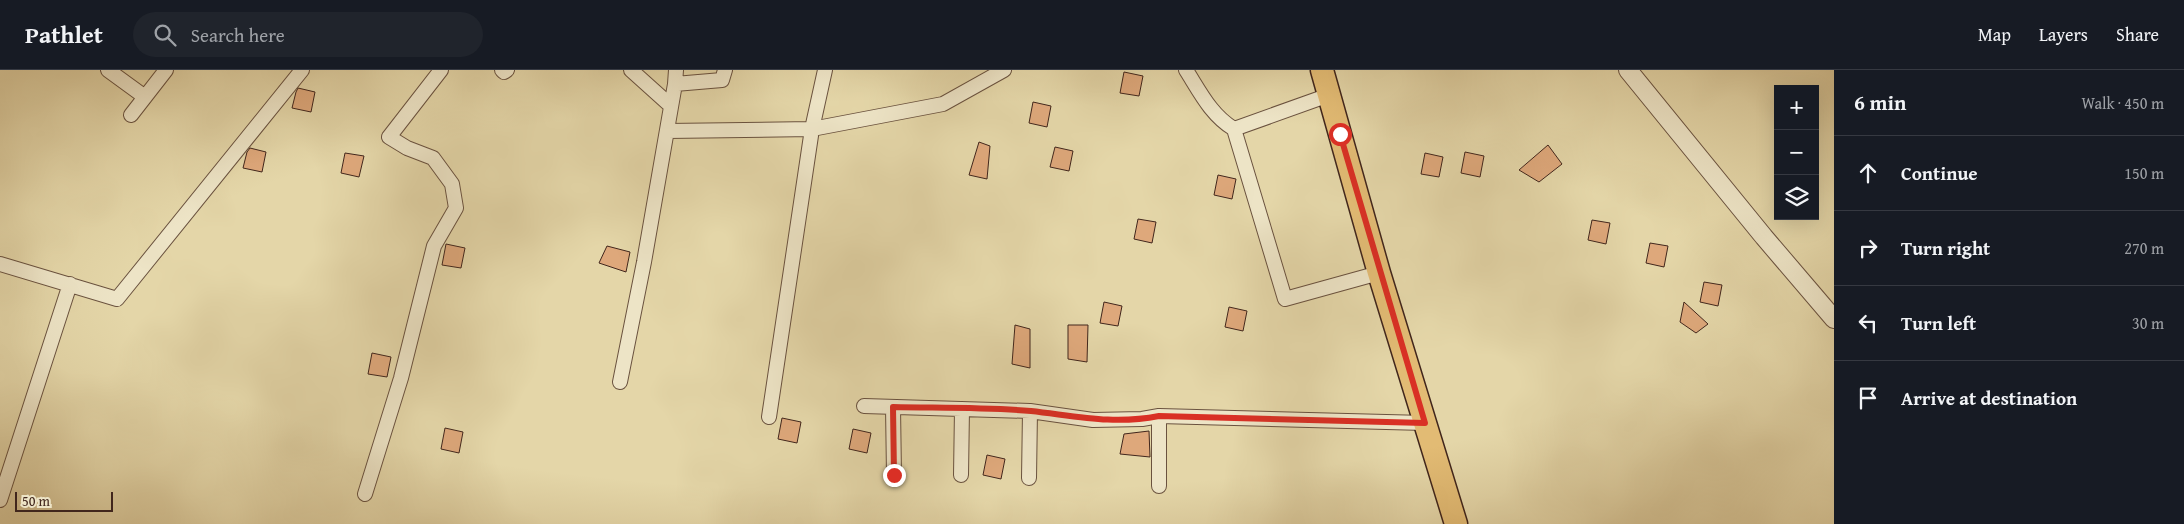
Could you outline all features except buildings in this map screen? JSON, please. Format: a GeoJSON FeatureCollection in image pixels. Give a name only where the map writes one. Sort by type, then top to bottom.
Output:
{"type":"FeatureCollection","features":[{"type":"Feature","properties":{"kind":"main road"},"geometry":{"type":"LineString","coordinates":[[1322,70],[1379,273],[1456,524]]}},
{"type":"Feature","properties":{"kind":"street"},"geometry":{"type":"LineString","coordinates":[[108,70],[145,97]]}},
{"type":"Feature","properties":{"kind":"street"},"geometry":{"type":"LineString","coordinates":[[131,115],[166,70]]}},
{"type":"Feature","properties":{"kind":"street"},"geometry":{"type":"LineString","coordinates":[[0,264],[118,299],[302,70]]}},
{"type":"Feature","properties":{"kind":"street"},"geometry":{"type":"LineString","coordinates":[[365,494],[401,378],[434,246],[456,208],[452,184],[433,158],[406,148],[389,137],[440,70]]}},
{"type":"Feature","properties":{"kind":"street"},"geometry":{"type":"LineString","coordinates":[[502,70],[504,72],[507,70]]}},
{"type":"Feature","properties":{"kind":"street"},"geometry":{"type":"LineString","coordinates":[[631,70],[671,106]]}},
{"type":"Feature","properties":{"kind":"street"},"geometry":{"type":"LineString","coordinates":[[620,382],[644,262],[675,77],[722,80],[725,70]]}},
{"type":"Feature","properties":{"kind":"street"},"geometry":{"type":"LineString","coordinates":[[768,417],[812,129],[825,70]]}},
{"type":"Feature","properties":{"kind":"street"},"geometry":{"type":"LineString","coordinates":[[667,131],[812,129],[943,104],[1004,70]]}},
{"type":"Feature","properties":{"kind":"street"},"geometry":{"type":"LineString","coordinates":[[1186,70],[1213,113],[1234,129],[1285,299],[1379,273]]}},
{"type":"Feature","properties":{"kind":"street"},"geometry":{"type":"LineString","coordinates":[[1628,70],[1764,237],[1834,319]]}},
{"type":"Feature","properties":{"kind":"street"},"geometry":{"type":"LineString","coordinates":[[1234,129],[1329,95]]}},
{"type":"Feature","properties":{"kind":"street"},"geometry":{"type":"LineString","coordinates":[[0,500],[70,284]]}},
{"type":"Feature","properties":{"kind":"street"},"geometry":{"type":"LineString","coordinates":[[864,406],[1030,411],[1093,420],[1142,419],[1159,416],[1425,423]]}},
{"type":"Feature","properties":{"kind":"street"},"geometry":{"type":"LineString","coordinates":[[893,407],[894,475]]}},
{"type":"Feature","properties":{"kind":"street"},"geometry":{"type":"LineString","coordinates":[[961,475],[962,409]]}},
{"type":"Feature","properties":{"kind":"street"},"geometry":{"type":"LineString","coordinates":[[1029,478],[1030,411]]}},
{"type":"Feature","properties":{"kind":"street"},"geometry":{"type":"LineString","coordinates":[[1159,416],[1159,486]]}},
{"type":"Feature","properties":{"kind":"route"},"geometry":{"type":"LineString","coordinates":[[894,475],[893,407],[1030,411],[1093,420],[1142,419],[1159,416],[1425,423],[1379,273],[1340,134]]}}]}
